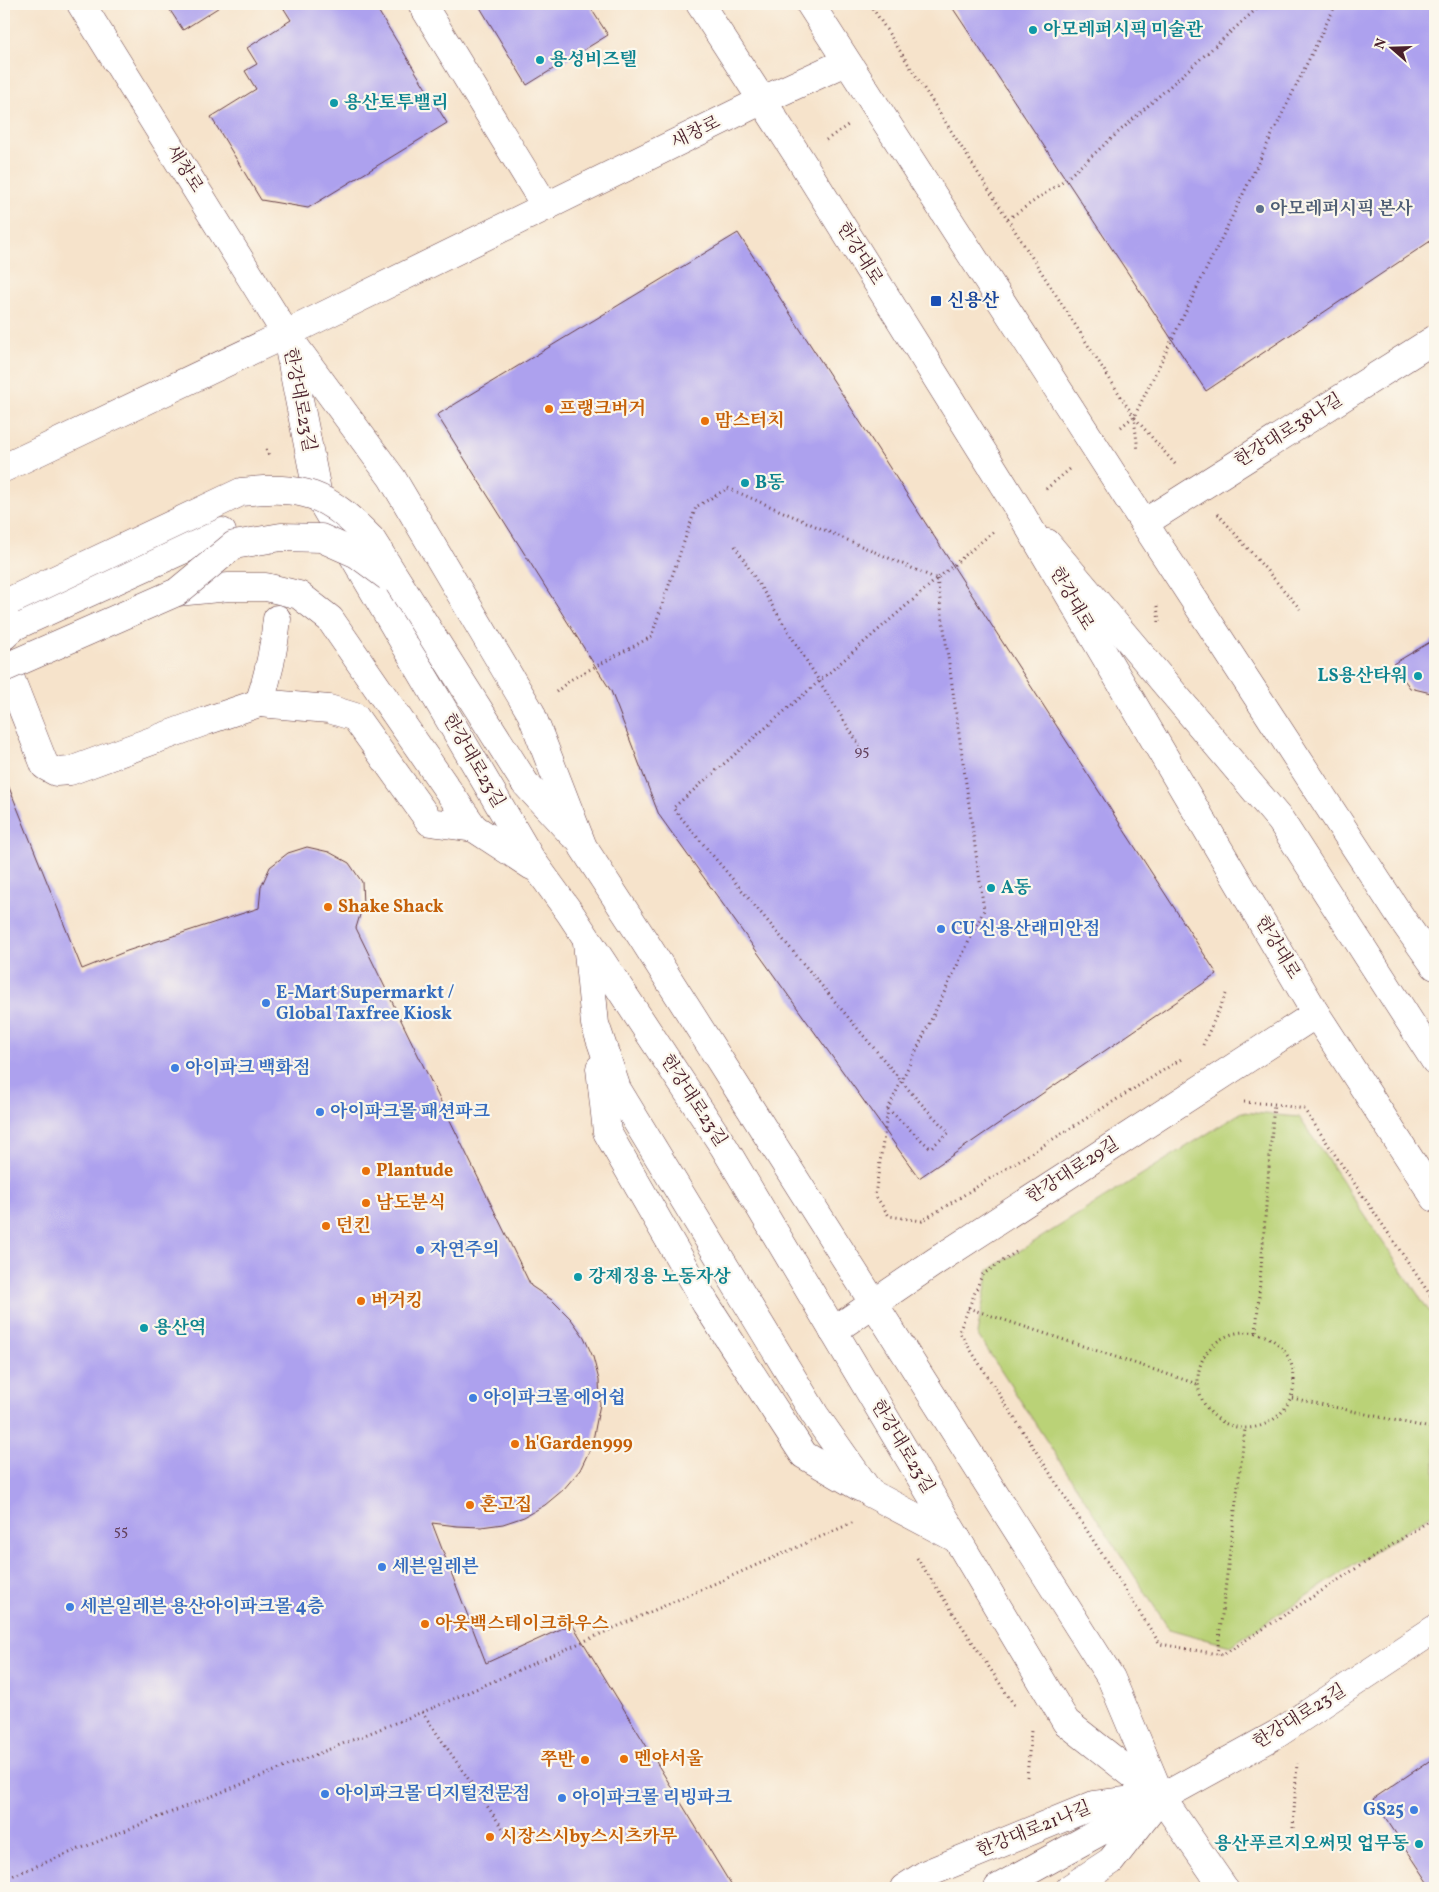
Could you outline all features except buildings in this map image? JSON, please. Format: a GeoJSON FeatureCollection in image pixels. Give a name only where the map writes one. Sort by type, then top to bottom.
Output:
{"type":"FeatureCollection","features":[{"type":"Feature","properties":{"kind":"street","name":"새창로"},"geometry":{"type":"LineString","coordinates":[[81,4],[286,334]]}},
{"type":"Feature","properties":{"kind":"street"},"geometry":{"type":"LineString","coordinates":[[422,4],[546,207]]}},
{"type":"Feature","properties":{"kind":"street","name":"한강대로"},"geometry":{"type":"LineString","coordinates":[[700,4],[763,100],[1019,510],[1316,1014],[1435,1198]]}},
{"type":"Feature","properties":{"kind":"street"},"geometry":{"type":"LineString","coordinates":[[810,4],[1144,523],[1402,919],[1435,966]]}},
{"type":"Feature","properties":{"kind":"street","name":"새창로"},"geometry":{"type":"LineString","coordinates":[[4,468],[286,334],[763,100],[846,62]]}},
{"type":"Feature","properties":{"kind":"street","name":"한강대로23길"},"geometry":{"type":"LineString","coordinates":[[286,334],[392,478],[531,713],[583,847],[643,938],[1113,1682],[1161,1797],[1224,1888]]}},
{"type":"Feature","properties":{"kind":"street","name":"한강대로23길"},"geometry":{"type":"LineString","coordinates":[[286,334],[318,496],[526,851],[587,938],[724,1147],[1066,1722],[1161,1797]]}},
{"type":"Feature","properties":{"kind":"street","name":"한강대로38나길"},"geometry":{"type":"LineString","coordinates":[[1144,523],[1435,339]]}},
{"type":"Feature","properties":{"kind":"street"},"geometry":{"type":"LineString","coordinates":[[8,604],[241,492],[269,489],[291,490],[321,498],[348,515],[371,539],[526,783],[583,847]]}},
{"type":"Feature","properties":{"kind":"street"},"geometry":{"type":"LineString","coordinates":[[1019,510],[1281,821],[1435,1061]]}},
{"type":"Feature","properties":{"kind":"street"},"geometry":{"type":"LineString","coordinates":[[4,636],[15,626],[222,532]]}},
{"type":"Feature","properties":{"kind":"street"},"geometry":{"type":"LineString","coordinates":[[4,668],[177,592],[234,545],[280,537],[321,538],[357,554],[402,588]]}},
{"type":"Feature","properties":{"kind":"street"},"geometry":{"type":"LineString","coordinates":[[177,592],[229,587],[266,587],[299,595],[330,619],[470,822],[542,872]]}},
{"type":"Feature","properties":{"kind":"street"},"geometry":{"type":"LineString","coordinates":[[259,704],[274,651],[277,619]]}},
{"type":"Feature","properties":{"kind":"street"},"geometry":{"type":"LineString","coordinates":[[4,662],[45,766],[56,772],[70,771],[206,721],[259,704],[329,709],[355,717],[430,822],[470,822]]}},
{"type":"Feature","properties":{"kind":"street"},"geometry":{"type":"LineString","coordinates":[[1402,919],[1435,979]]}},
{"type":"Feature","properties":{"kind":"street"},"geometry":{"type":"LineString","coordinates":[[587,938],[607,1132],[706,1304],[804,1455],[870,1493],[957,1539]]}},
{"type":"Feature","properties":{"kind":"street","name":"한강대로29길"},"geometry":{"type":"LineString","coordinates":[[833,1331],[944,1256],[1316,1014]]}},
{"type":"Feature","properties":{"kind":"street"},"geometry":{"type":"LineString","coordinates":[[595,1024],[617,1089],[815,1415],[870,1493]]}},
{"type":"Feature","properties":{"kind":"street","name":"한강대로23길"},"geometry":{"type":"LineString","coordinates":[[1161,1797],[1277,1734],[1435,1629]]}},
{"type":"Feature","properties":{"kind":"street"},"geometry":{"type":"LineString","coordinates":[[998,1888],[1161,1797]]}},
{"type":"Feature","properties":{"kind":"street"},"geometry":{"type":"LineString","coordinates":[[1070,1888],[1111,1861],[1161,1797]]}},
{"type":"Feature","properties":{"kind":"street","name":"한강대로21나길"},"geometry":{"type":"LineString","coordinates":[[904,1888],[926,1874],[1094,1805],[1161,1797]]}},
{"type":"Feature","properties":{"kind":"path"},"geometry":{"type":"LineString","coordinates":[[870,4],[1134,417],[1178,468]]}},
{"type":"Feature","properties":{"kind":"path"},"geometry":{"type":"LineString","coordinates":[[1008,219],[1066,179],[1262,4]]}},
{"type":"Feature","properties":{"kind":"path"},"geometry":{"type":"LineString","coordinates":[[1119,429],[1134,417],[1336,4]]}},
{"type":"Feature","properties":{"kind":"path"},"geometry":{"type":"LineString","coordinates":[[800,159],[875,106]]}},
{"type":"Feature","properties":{"kind":"path"},"geometry":{"type":"LineString","coordinates":[[1043,491],[1073,466]]}},
{"type":"Feature","properties":{"kind":"path"},"geometry":{"type":"LineString","coordinates":[[531,713],[570,680],[651,637],[696,507],[728,488],[937,579]]}},
{"type":"Feature","properties":{"kind":"path"},"geometry":{"type":"LineString","coordinates":[[1217,513],[1300,609]]}},
{"type":"Feature","properties":{"kind":"path"},"geometry":{"type":"LineString","coordinates":[[888,1109],[930,1148],[949,1133],[914,1096],[673,808],[937,579],[998,529]]}},
{"type":"Feature","properties":{"kind":"path"},"geometry":{"type":"LineString","coordinates":[[735,546],[861,748]]}},
{"type":"Feature","properties":{"kind":"path"},"geometry":{"type":"LineString","coordinates":[[937,579],[984,910],[888,1109],[875,1195],[889,1216],[922,1221],[1188,1054]]}},
{"type":"Feature","properties":{"kind":"path"},"geometry":{"type":"LineString","coordinates":[[1196,1049],[1205,1044],[1226,994]]}},
{"type":"Feature","properties":{"kind":"path"},"geometry":{"type":"LineString","coordinates":[[1237,1102],[1274,1104],[1304,1109],[1435,1302]]}},
{"type":"Feature","properties":{"kind":"path"},"geometry":{"type":"LineString","coordinates":[[1256,1332],[1274,1104]]}},
{"type":"Feature","properties":{"kind":"path"},"geometry":{"type":"LineString","coordinates":[[1021,1248],[982,1275],[959,1332],[1160,1644],[1223,1656],[1435,1518]]}},
{"type":"Feature","properties":{"kind":"path"},"geometry":{"type":"LineString","coordinates":[[968,1308],[1198,1384]]}},
{"type":"Feature","properties":{"kind":"path"},"geometry":{"type":"LineString","coordinates":[[1234,1332],[1256,1332],[1276,1341],[1290,1358],[1292,1398],[1281,1415],[1264,1426],[1245,1429],[1227,1425],[1213,1416],[1202,1401],[1198,1384],[1201,1362],[1214,1343],[1234,1332]]}},
{"type":"Feature","properties":{"kind":"path"},"geometry":{"type":"LineString","coordinates":[[1292,1398],[1435,1429]]}},
{"type":"Feature","properties":{"kind":"path"},"geometry":{"type":"LineString","coordinates":[[1216,1654],[1245,1429]]}},
{"type":"Feature","properties":{"kind":"path"},"geometry":{"type":"LineString","coordinates":[[4,1880],[435,1707],[854,1522]]}},
{"type":"Feature","properties":{"kind":"path"},"geometry":{"type":"LineString","coordinates":[[914,1553],[1016,1707]]}},
{"type":"Feature","properties":{"kind":"path"},"geometry":{"type":"LineString","coordinates":[[422,1712],[508,1836]]}},
{"type":"Feature","properties":{"kind":"path"},"geometry":{"type":"LineString","coordinates":[[1026,1723],[1032,1731],[1027,1778]]}},
{"type":"Feature","properties":{"kind":"path"},"geometry":{"type":"LineString","coordinates":[[1293,1828],[1297,1763]]}},
{"type":"Feature","properties":{"kind":"green space"},"geometry":{"type":"Polygon","coordinates":[[[1242,1112],[1299,1117],[1435,1320],[1435,1512],[1230,1646],[1169,1629],[977,1334],[989,1270],[1242,1112]]]}},
{"type":"Feature","properties":{"kind":"place","name":"아모레퍼시픽 미술관"},"geometry":{"type":"Point","coordinates":[1033,30]}},
{"type":"Feature","properties":{"kind":"place","name":"용성비즈텔"},"geometry":{"type":"Point","coordinates":[540,60]}},
{"type":"Feature","properties":{"kind":"place","name":"용산토투밸리"},"geometry":{"type":"Point","coordinates":[334,103]}},
{"type":"Feature","properties":{"kind":"place","name":"아모레퍼시픽 본사"},"geometry":{"type":"Point","coordinates":[1260,209]}},
{"type":"Feature","properties":{"kind":"place","name":"신용산"},"geometry":{"type":"Point","coordinates":[936,301]}},
{"type":"Feature","properties":{"kind":"place","name":"프랭크버거"},"geometry":{"type":"Point","coordinates":[549,409]}},
{"type":"Feature","properties":{"kind":"place","name":"맘스터치"},"geometry":{"type":"Point","coordinates":[705,421]}},
{"type":"Feature","properties":{"kind":"place","name":"B동"},"geometry":{"type":"Point","coordinates":[745,483]}},
{"type":"Feature","properties":{"kind":"place","name":"LS용산타워"},"geometry":{"type":"Point","coordinates":[1418,676]}},
{"type":"Feature","properties":{"kind":"place","name":"A동"},"geometry":{"type":"Point","coordinates":[991,888]}},
{"type":"Feature","properties":{"kind":"place","name":"Shake Shack"},"geometry":{"type":"Point","coordinates":[328,907]}},
{"type":"Feature","properties":{"kind":"place","name":"CU 신용산래미안점"},"geometry":{"type":"Point","coordinates":[941,929]}},
{"type":"Feature","properties":{"kind":"place","name":"E-Mart Supermarkt / Global Taxfree Kiosk"},"geometry":{"type":"Point","coordinates":[266,1003]}},
{"type":"Feature","properties":{"kind":"place","name":"아이파크 백화점"},"geometry":{"type":"Point","coordinates":[175,1068]}},
{"type":"Feature","properties":{"kind":"place","name":"아이파크몰 패션파크"},"geometry":{"type":"Point","coordinates":[320,1112]}},
{"type":"Feature","properties":{"kind":"place","name":"Plantude"},"geometry":{"type":"Point","coordinates":[366,1171]}},
{"type":"Feature","properties":{"kind":"place","name":"남도분식"},"geometry":{"type":"Point","coordinates":[366,1203]}},
{"type":"Feature","properties":{"kind":"place","name":"던킨"},"geometry":{"type":"Point","coordinates":[326,1226]}},
{"type":"Feature","properties":{"kind":"place","name":"자연주의"},"geometry":{"type":"Point","coordinates":[420,1250]}},
{"type":"Feature","properties":{"kind":"place","name":"강제징용 노동자상"},"geometry":{"type":"Point","coordinates":[578,1277]}},
{"type":"Feature","properties":{"kind":"place","name":"버거킹"},"geometry":{"type":"Point","coordinates":[361,1301]}},
{"type":"Feature","properties":{"kind":"place","name":"용산역"},"geometry":{"type":"Point","coordinates":[144,1328]}},
{"type":"Feature","properties":{"kind":"place","name":"아이파크몰 에어쉽"},"geometry":{"type":"Point","coordinates":[473,1398]}},
{"type":"Feature","properties":{"kind":"place","name":"h'Garden999"},"geometry":{"type":"Point","coordinates":[515,1444]}},
{"type":"Feature","properties":{"kind":"place","name":"혼고집"},"geometry":{"type":"Point","coordinates":[470,1505]}},
{"type":"Feature","properties":{"kind":"place","name":"세븐일레븐"},"geometry":{"type":"Point","coordinates":[382,1567]}},
{"type":"Feature","properties":{"kind":"place","name":"세븐일레븐 용산아이파크몰 4층"},"geometry":{"type":"Point","coordinates":[70,1607]}},
{"type":"Feature","properties":{"kind":"place","name":"아웃백스테이크하우스"},"geometry":{"type":"Point","coordinates":[425,1624]}},
{"type":"Feature","properties":{"kind":"place","name":"멘야서울"},"geometry":{"type":"Point","coordinates":[624,1759]}},
{"type":"Feature","properties":{"kind":"place","name":"쭈반"},"geometry":{"type":"Point","coordinates":[585,1760]}},
{"type":"Feature","properties":{"kind":"place","name":"아이파크몰 디지털전문점"},"geometry":{"type":"Point","coordinates":[325,1794]}},
{"type":"Feature","properties":{"kind":"place","name":"아이파크몰 리빙파크"},"geometry":{"type":"Point","coordinates":[562,1798]}},
{"type":"Feature","properties":{"kind":"place","name":"GS25"},"geometry":{"type":"Point","coordinates":[1414,1810]}},
{"type":"Feature","properties":{"kind":"place","name":"시장스시by스시츠카무"},"geometry":{"type":"Point","coordinates":[490,1837]}},
{"type":"Feature","properties":{"kind":"place","name":"용산푸르지오써밋 업무동"},"geometry":{"type":"Point","coordinates":[1419,1844]}}]}
